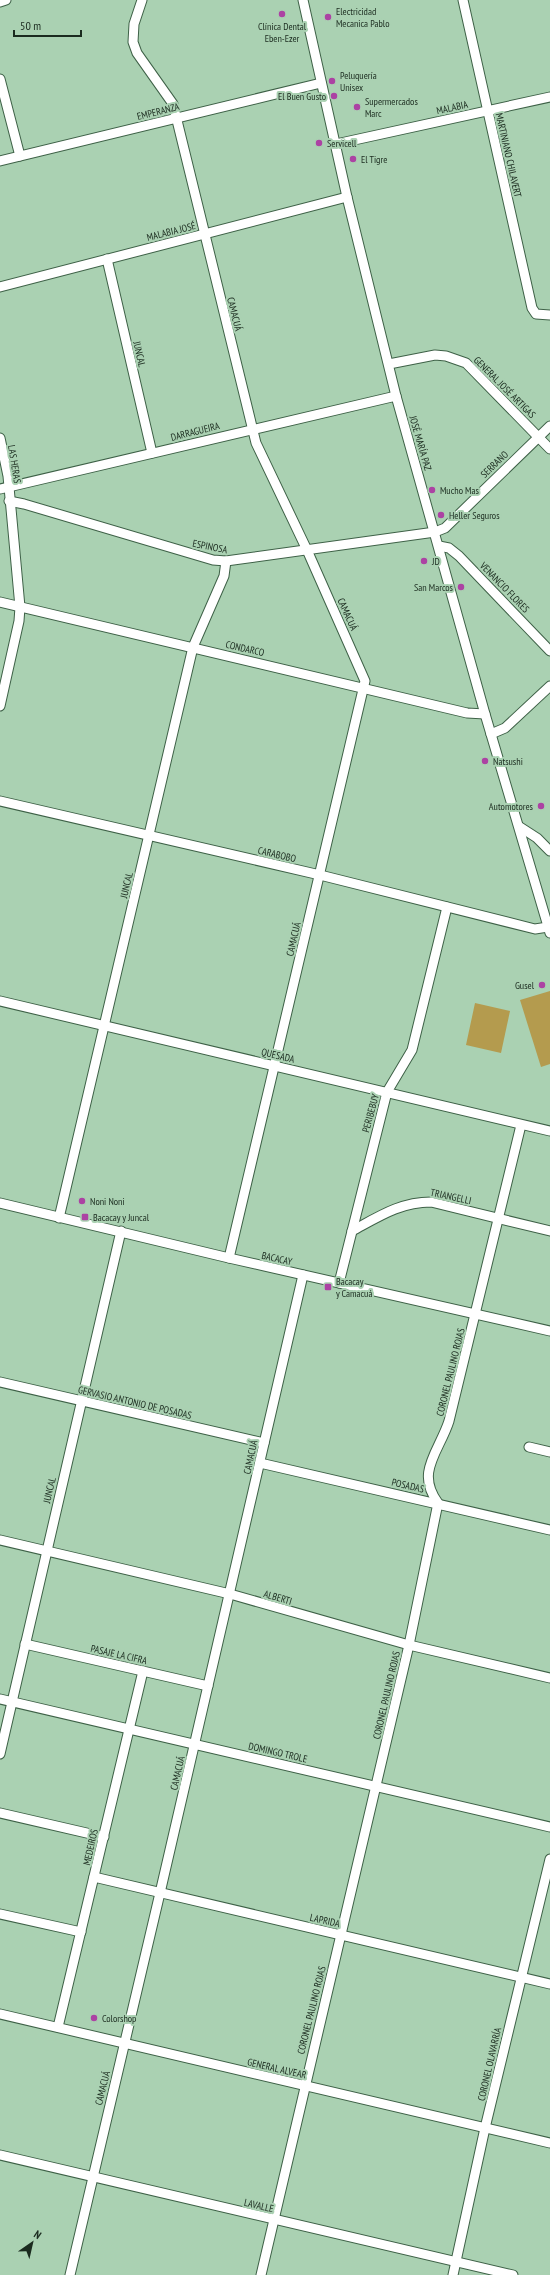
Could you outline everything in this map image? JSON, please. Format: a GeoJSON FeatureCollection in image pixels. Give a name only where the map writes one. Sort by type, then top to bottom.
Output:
{"type":"FeatureCollection","features":[{"type":"Feature","properties":{"kind":"street"},"geometry":{"type":"LineString","coordinates":[[0,2],[6,0]]}},
{"type":"Feature","properties":{"kind":"street","name":"CAMACUÁ"},"geometry":{"type":"LineString","coordinates":[[142,0],[134,24],[133,42],[137,53],[173,104],[258,451],[307,550],[363,674],[364,688],[229,1258]]}},
{"type":"Feature","properties":{"kind":"street","name":"JOSÉ MARÍA PAZ"},"geometry":{"type":"LineString","coordinates":[[303,0],[347,197],[396,396],[485,714],[520,827],[549,930]]}},
{"type":"Feature","properties":{"kind":"street","name":"MARTINIANO CHILAVERT"},"geometry":{"type":"LineString","coordinates":[[463,0],[532,308],[536,314],[550,315]]}},
{"type":"Feature","properties":{"kind":"street"},"geometry":{"type":"LineString","coordinates":[[0,79],[20,156]]}},
{"type":"Feature","properties":{"kind":"street","name":"EMPERANZA"},"geometry":{"type":"LineString","coordinates":[[0,161],[321,83]]}},
{"type":"Feature","properties":{"kind":"street","name":"MALABIA"},"geometry":{"type":"LineString","coordinates":[[336,144],[550,97]]}},
{"type":"Feature","properties":{"kind":"street","name":"MALABIA JOSÉ"},"geometry":{"type":"LineString","coordinates":[[0,287],[347,197]]}},
{"type":"Feature","properties":{"kind":"street","name":"JUNCAL"},"geometry":{"type":"LineString","coordinates":[[107,259],[152,453]]}},
{"type":"Feature","properties":{"kind":"street","name":"GENERAL JOSÉ ARTIGAS"},"geometry":{"type":"LineString","coordinates":[[388,364],[435,355],[446,356],[466,363],[550,449]]}},
{"type":"Feature","properties":{"kind":"street","name":"DARRAGUEIRA"},"geometry":{"type":"LineString","coordinates":[[4,488],[396,396]]}},
{"type":"Feature","properties":{"kind":"street","name":"SERRANO"},"geometry":{"type":"LineString","coordinates":[[435,532],[445,528],[550,426]]}},
{"type":"Feature","properties":{"kind":"street","name":"LAS HERAS"},"geometry":{"type":"LineString","coordinates":[[0,438],[4,488],[9,501],[20,607],[19,621],[0,706]]}},
{"type":"Feature","properties":{"kind":"street","name":"ESPINOSA"},"geometry":{"type":"LineString","coordinates":[[9,501],[24,504],[205,558],[226,561],[435,532]]}},
{"type":"Feature","properties":{"kind":"street","name":"VENANCIO FLORES"},"geometry":{"type":"LineString","coordinates":[[439,546],[449,548],[459,556],[550,651]]}},
{"type":"Feature","properties":{"kind":"street","name":"JUNCAL"},"geometry":{"type":"LineString","coordinates":[[59,1218],[192,648],[224,576],[226,561]]}},
{"type":"Feature","properties":{"kind":"street","name":"CONDARCO"},"geometry":{"type":"LineString","coordinates":[[0,602],[467,713],[485,714]]}},
{"type":"Feature","properties":{"kind":"street"},"geometry":{"type":"LineString","coordinates":[[491,734],[505,728],[550,686]]}},
{"type":"Feature","properties":{"kind":"street","name":"CARABOBO"},"geometry":{"type":"LineString","coordinates":[[0,801],[320,875],[535,929],[549,930]]}},
{"type":"Feature","properties":{"kind":"street"},"geometry":{"type":"LineString","coordinates":[[520,827],[537,838],[550,851]]}},
{"type":"Feature","properties":{"kind":"street","name":"PERIBEBUY"},"geometry":{"type":"LineString","coordinates":[[339,1283],[387,1092],[409,1058],[414,1045],[447,907]]}},
{"type":"Feature","properties":{"kind":"street","name":"QUESADA"},"geometry":{"type":"LineString","coordinates":[[0,1001],[550,1131]]}},
{"type":"Feature","properties":{"kind":"street","name":"CORONEL PAULINO ROJAS"},"geometry":{"type":"LineString","coordinates":[[261,2275],[304,2086],[341,1936],[409,1645],[438,1503],[429,1489],[429,1471],[432,1459],[450,1421],[521,1125]]}},
{"type":"Feature","properties":{"kind":"street","name":"TRIANGELLI"},"geometry":{"type":"LineString","coordinates":[[352,1231],[394,1208],[418,1202],[431,1202],[550,1231]]}},
{"type":"Feature","properties":{"kind":"street","name":"BACACAY"},"geometry":{"type":"LineString","coordinates":[[0,1203],[229,1258],[550,1331]]}},
{"type":"Feature","properties":{"kind":"street","name":"JUNCAL"},"geometry":{"type":"LineString","coordinates":[[0,1754],[121,1232]]}},
{"type":"Feature","properties":{"kind":"street","name":"CAMACUÁ"},"geometry":{"type":"LineString","coordinates":[[70,2275],[230,1594],[303,1275]]}},
{"type":"Feature","properties":{"kind":"street","name":"GERVASIO ANTONIO DE POSADAS"},"geometry":{"type":"LineString","coordinates":[[0,1382],[82,1400],[264,1444]]}},
{"type":"Feature","properties":{"kind":"street"},"geometry":{"type":"LineString","coordinates":[[529,1447],[550,1452]]}},
{"type":"Feature","properties":{"kind":"street","name":"POSADAS"},"geometry":{"type":"LineString","coordinates":[[260,1463],[550,1530]]}},
{"type":"Feature","properties":{"kind":"street","name":"ALBERTI"},"geometry":{"type":"LineString","coordinates":[[0,1540],[230,1594],[409,1645],[550,1678]]}},
{"type":"Feature","properties":{"kind":"street","name":"PASAJE LA CIFRA"},"geometry":{"type":"LineString","coordinates":[[25,1644],[208,1686]]}},
{"type":"Feature","properties":{"kind":"street","name":"MEDEIROS"},"geometry":{"type":"LineString","coordinates":[[58,2027],[143,1671]]}},
{"type":"Feature","properties":{"kind":"street","name":"DOMINGO TROLE"},"geometry":{"type":"LineString","coordinates":[[0,1699],[195,1743],[550,1827]]}},
{"type":"Feature","properties":{"kind":"street"},"geometry":{"type":"LineString","coordinates":[[0,1813],[104,1837]]}},
{"type":"Feature","properties":{"kind":"street","name":"CORONEL OLAVARRÍA"},"geometry":{"type":"LineString","coordinates":[[453,2275],[485,2128],[550,1859]]}},
{"type":"Feature","properties":{"kind":"street","name":"LAPRIDA"},"geometry":{"type":"LineString","coordinates":[[94,1877],[550,1984]]}},
{"type":"Feature","properties":{"kind":"street"},"geometry":{"type":"LineString","coordinates":[[0,1914],[80,1932]]}},
{"type":"Feature","properties":{"kind":"street","name":"GENERAL ALVEAR"},"geometry":{"type":"LineString","coordinates":[[0,2014],[550,2143]]}},
{"type":"Feature","properties":{"kind":"street","name":"LAVALLE"},"geometry":{"type":"LineString","coordinates":[[0,2155],[513,2275]]}},
{"type":"Feature","properties":{"kind":"shaded area"},"geometry":{"type":"Polygon","coordinates":[[[550,991],[550,1064],[541,1067],[520,1000],[550,991]]]}},
{"type":"Feature","properties":{"kind":"shaded area"},"geometry":{"type":"Polygon","coordinates":[[[475,1003],[510,1011],[501,1053],[466,1045],[475,1003]]]}},
{"type":"Feature","properties":{"kind":"place","name":"Clínica Dental Eben-Ezer"},"geometry":{"type":"Point","coordinates":[282,14]}},
{"type":"Feature","properties":{"kind":"place","name":"Electricidad Mecanica Pablo"},"geometry":{"type":"Point","coordinates":[328,17]}},
{"type":"Feature","properties":{"kind":"place","name":"Peluquería Unisex"},"geometry":{"type":"Point","coordinates":[332,81]}},
{"type":"Feature","properties":{"kind":"place","name":"El Buen Gusto"},"geometry":{"type":"Point","coordinates":[334,96]}},
{"type":"Feature","properties":{"kind":"place","name":"Supermercados Marc"},"geometry":{"type":"Point","coordinates":[357,107]}},
{"type":"Feature","properties":{"kind":"place","name":"Servicell"},"geometry":{"type":"Point","coordinates":[319,143]}},
{"type":"Feature","properties":{"kind":"place","name":"El Tigre"},"geometry":{"type":"Point","coordinates":[353,159]}},
{"type":"Feature","properties":{"kind":"place","name":"Mucho Mas"},"geometry":{"type":"Point","coordinates":[432,490]}},
{"type":"Feature","properties":{"kind":"place","name":"Heller Seguros"},"geometry":{"type":"Point","coordinates":[441,515]}},
{"type":"Feature","properties":{"kind":"place","name":"JD"},"geometry":{"type":"Point","coordinates":[424,561]}},
{"type":"Feature","properties":{"kind":"place","name":"San Marcos"},"geometry":{"type":"Point","coordinates":[461,587]}},
{"type":"Feature","properties":{"kind":"place","name":"Natsushi"},"geometry":{"type":"Point","coordinates":[485,761]}},
{"type":"Feature","properties":{"kind":"place","name":"Automotores"},"geometry":{"type":"Point","coordinates":[541,806]}},
{"type":"Feature","properties":{"kind":"place","name":"Gusel"},"geometry":{"type":"Point","coordinates":[542,985]}},
{"type":"Feature","properties":{"kind":"place","name":"Noni Noni"},"geometry":{"type":"Point","coordinates":[82,1201]}},
{"type":"Feature","properties":{"kind":"place","name":"Bacacay y Juncal"},"geometry":{"type":"Point","coordinates":[85,1217]}},
{"type":"Feature","properties":{"kind":"place","name":"Bacacay y Camacuá"},"geometry":{"type":"Point","coordinates":[328,1287]}},
{"type":"Feature","properties":{"kind":"place","name":"Colorshop"},"geometry":{"type":"Point","coordinates":[94,2018]}}]}
